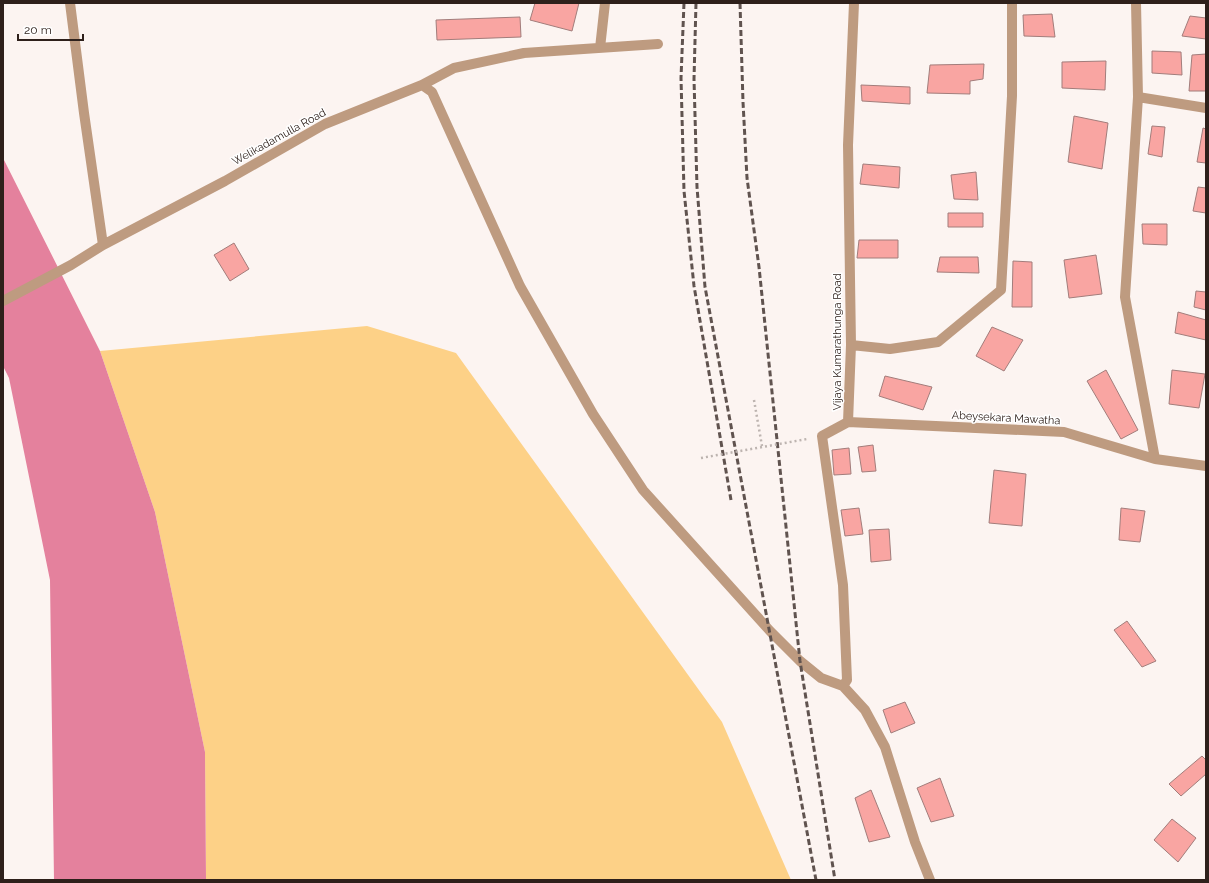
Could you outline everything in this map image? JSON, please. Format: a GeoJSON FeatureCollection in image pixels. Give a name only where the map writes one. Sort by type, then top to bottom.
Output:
{"type":"FeatureCollection","features":[{"type":"Feature","properties":{"kind":"street"},"geometry":{"type":"LineString","coordinates":[[70,3],[103,245]]}},
{"type":"Feature","properties":{"kind":"street"},"geometry":{"type":"LineString","coordinates":[[600,48],[605,3]]}},
{"type":"Feature","properties":{"kind":"street","name":"Vijaya Kumarathunga Road"},"geometry":{"type":"LineString","coordinates":[[843,686],[847,680],[843,585],[822,436],[848,422],[850,345],[848,146],[854,3]]}},
{"type":"Feature","properties":{"kind":"street"},"geometry":{"type":"LineString","coordinates":[[850,345],[890,349],[938,342],[1000,290],[1012,96],[1012,3]]}},
{"type":"Feature","properties":{"kind":"street"},"geometry":{"type":"LineString","coordinates":[[1136,3],[1138,97],[1125,297],[1155,459]]}},
{"type":"Feature","properties":{"kind":"street","name":"Welikadamulla Road"},"geometry":{"type":"LineString","coordinates":[[3,301],[71,265],[103,245],[225,181],[325,124],[422,86],[454,68],[524,53],[658,44]]}},
{"type":"Feature","properties":{"kind":"street"},"geometry":{"type":"LineString","coordinates":[[422,86],[432,92],[520,286],[593,414],[643,490],[785,646],[821,678],[843,686],[865,710],[885,747],[915,842],[930,880]]}},
{"type":"Feature","properties":{"kind":"street"},"geometry":{"type":"LineString","coordinates":[[1138,97],[1206,108]]}},
{"type":"Feature","properties":{"kind":"street","name":"Abeysekara Mawatha"},"geometry":{"type":"LineString","coordinates":[[848,422],[1064,432],[1155,459],[1206,466]]}},
{"type":"Feature","properties":{"kind":"path"},"geometry":{"type":"LineString","coordinates":[[754,400],[762,446]]}},
{"type":"Feature","properties":{"kind":"path"},"geometry":{"type":"LineString","coordinates":[[701,458],[807,438]]}},
{"type":"Feature","properties":{"kind":"shaded area"},"geometry":{"type":"Polygon","coordinates":[[[3,158],[100,351],[155,512],[205,752],[206,880],[54,880],[50,580],[9,378],[3,366],[3,158]]]}},
{"type":"Feature","properties":{"kind":"shaded area"},"geometry":{"type":"Polygon","coordinates":[[[367,326],[456,353],[722,722],[791,880],[206,880],[205,752],[155,512],[100,351],[367,326]]]}},
{"type":"Feature","properties":{"kind":"building"},"geometry":{"type":"Polygon","coordinates":[[[535,3],[579,3],[572,31],[530,20],[535,3]]]}},
{"type":"Feature","properties":{"kind":"building"},"geometry":{"type":"Polygon","coordinates":[[[1052,14],[1055,37],[1024,36],[1023,15],[1052,14]]]}},
{"type":"Feature","properties":{"kind":"building"},"geometry":{"type":"Polygon","coordinates":[[[1190,16],[1206,18],[1206,39],[1182,36],[1190,16]]]}},
{"type":"Feature","properties":{"kind":"building"},"geometry":{"type":"Polygon","coordinates":[[[520,17],[521,37],[437,40],[436,20],[520,17]]]}},
{"type":"Feature","properties":{"kind":"building"},"geometry":{"type":"Polygon","coordinates":[[[1152,51],[1181,52],[1182,75],[1152,73],[1152,51]]]}},
{"type":"Feature","properties":{"kind":"building"},"geometry":{"type":"Polygon","coordinates":[[[1206,54],[1206,91],[1189,91],[1192,55],[1206,54]]]}},
{"type":"Feature","properties":{"kind":"building"},"geometry":{"type":"Polygon","coordinates":[[[1106,61],[1105,90],[1062,88],[1062,62],[1106,61]]]}},
{"type":"Feature","properties":{"kind":"building"},"geometry":{"type":"Polygon","coordinates":[[[984,64],[983,79],[970,81],[970,94],[927,93],[930,65],[984,64]]]}},
{"type":"Feature","properties":{"kind":"building"},"geometry":{"type":"Polygon","coordinates":[[[861,85],[910,87],[910,104],[862,101],[861,85]]]}},
{"type":"Feature","properties":{"kind":"building"},"geometry":{"type":"Polygon","coordinates":[[[1074,116],[1108,123],[1102,169],[1068,162],[1074,116]]]}},
{"type":"Feature","properties":{"kind":"building"},"geometry":{"type":"Polygon","coordinates":[[[1152,126],[1165,127],[1162,157],[1148,154],[1152,126]]]}},
{"type":"Feature","properties":{"kind":"building"},"geometry":{"type":"Polygon","coordinates":[[[1203,128],[1206,129],[1206,163],[1197,162],[1203,128]]]}},
{"type":"Feature","properties":{"kind":"building"},"geometry":{"type":"Polygon","coordinates":[[[863,164],[900,167],[899,188],[860,184],[863,164]]]}},
{"type":"Feature","properties":{"kind":"building"},"geometry":{"type":"Polygon","coordinates":[[[976,172],[978,200],[954,199],[951,175],[976,172]]]}},
{"type":"Feature","properties":{"kind":"building"},"geometry":{"type":"Polygon","coordinates":[[[1198,187],[1206,188],[1206,213],[1193,211],[1198,187]]]}},
{"type":"Feature","properties":{"kind":"building"},"geometry":{"type":"Polygon","coordinates":[[[948,213],[983,213],[983,227],[948,227],[948,213]]]}},
{"type":"Feature","properties":{"kind":"building"},"geometry":{"type":"Polygon","coordinates":[[[1142,224],[1167,224],[1167,245],[1143,244],[1142,224]]]}},
{"type":"Feature","properties":{"kind":"building"},"geometry":{"type":"Polygon","coordinates":[[[859,240],[898,240],[898,258],[857,258],[859,240]]]}},
{"type":"Feature","properties":{"kind":"building"},"geometry":{"type":"Polygon","coordinates":[[[234,243],[249,269],[230,281],[214,255],[234,243]]]}},
{"type":"Feature","properties":{"kind":"building"},"geometry":{"type":"Polygon","coordinates":[[[1096,255],[1102,294],[1069,298],[1064,260],[1096,255]]]}},
{"type":"Feature","properties":{"kind":"building"},"geometry":{"type":"Polygon","coordinates":[[[940,257],[978,257],[979,273],[937,272],[940,257]]]}},
{"type":"Feature","properties":{"kind":"building"},"geometry":{"type":"Polygon","coordinates":[[[1013,261],[1032,262],[1032,307],[1012,307],[1013,261]]]}},
{"type":"Feature","properties":{"kind":"building"},"geometry":{"type":"Polygon","coordinates":[[[1196,291],[1206,292],[1206,310],[1194,307],[1196,291]]]}},
{"type":"Feature","properties":{"kind":"building"},"geometry":{"type":"Polygon","coordinates":[[[1178,312],[1206,320],[1206,340],[1175,333],[1178,312]]]}},
{"type":"Feature","properties":{"kind":"building"},"geometry":{"type":"Polygon","coordinates":[[[992,327],[1023,340],[1004,371],[976,356],[992,327]]]}},
{"type":"Feature","properties":{"kind":"building"},"geometry":{"type":"Polygon","coordinates":[[[1106,370],[1138,430],[1121,439],[1087,381],[1106,370]]]}},
{"type":"Feature","properties":{"kind":"building"},"geometry":{"type":"Polygon","coordinates":[[[1172,370],[1205,374],[1199,408],[1169,404],[1172,370]]]}},
{"type":"Feature","properties":{"kind":"building"},"geometry":{"type":"Polygon","coordinates":[[[885,376],[932,387],[923,410],[879,396],[885,376]]]}},
{"type":"Feature","properties":{"kind":"building"},"geometry":{"type":"Polygon","coordinates":[[[873,445],[876,471],[862,472],[858,447],[873,445]]]}},
{"type":"Feature","properties":{"kind":"building"},"geometry":{"type":"Polygon","coordinates":[[[849,448],[851,474],[834,475],[832,450],[849,448]]]}},
{"type":"Feature","properties":{"kind":"building"},"geometry":{"type":"Polygon","coordinates":[[[994,470],[1026,474],[1022,526],[989,523],[994,470]]]}},
{"type":"Feature","properties":{"kind":"building"},"geometry":{"type":"Polygon","coordinates":[[[859,508],[863,534],[845,536],[841,510],[859,508]]]}},
{"type":"Feature","properties":{"kind":"building"},"geometry":{"type":"Polygon","coordinates":[[[1121,508],[1145,511],[1140,542],[1119,540],[1121,508]]]}},
{"type":"Feature","properties":{"kind":"building"},"geometry":{"type":"Polygon","coordinates":[[[889,529],[891,560],[871,562],[869,530],[889,529]]]}},
{"type":"Feature","properties":{"kind":"building"},"geometry":{"type":"Polygon","coordinates":[[[1127,621],[1156,661],[1142,667],[1114,630],[1127,621]]]}},
{"type":"Feature","properties":{"kind":"building"},"geometry":{"type":"Polygon","coordinates":[[[905,702],[915,723],[891,733],[883,710],[905,702]]]}},
{"type":"Feature","properties":{"kind":"building"},"geometry":{"type":"Polygon","coordinates":[[[1202,756],[1206,760],[1206,774],[1181,796],[1169,784],[1202,756]]]}},
{"type":"Feature","properties":{"kind":"building"},"geometry":{"type":"Polygon","coordinates":[[[940,778],[954,816],[931,822],[917,788],[940,778]]]}},
{"type":"Feature","properties":{"kind":"building"},"geometry":{"type":"Polygon","coordinates":[[[871,790],[890,837],[869,842],[855,798],[871,790]]]}},
{"type":"Feature","properties":{"kind":"building"},"geometry":{"type":"Polygon","coordinates":[[[1172,819],[1196,838],[1178,862],[1154,840],[1172,819]]]}},
{"type":"Feature","properties":{"kind":"railway"},"geometry":{"type":"LineString","coordinates":[[684,3],[681,78],[684,191],[694,286],[731,500]]}},
{"type":"Feature","properties":{"kind":"railway"},"geometry":{"type":"LineString","coordinates":[[696,3],[694,79],[697,187],[705,287],[816,880]]}},
{"type":"Feature","properties":{"kind":"railway"},"geometry":{"type":"LineString","coordinates":[[740,3],[747,178],[759,267],[800,661],[835,880]]}}]}
